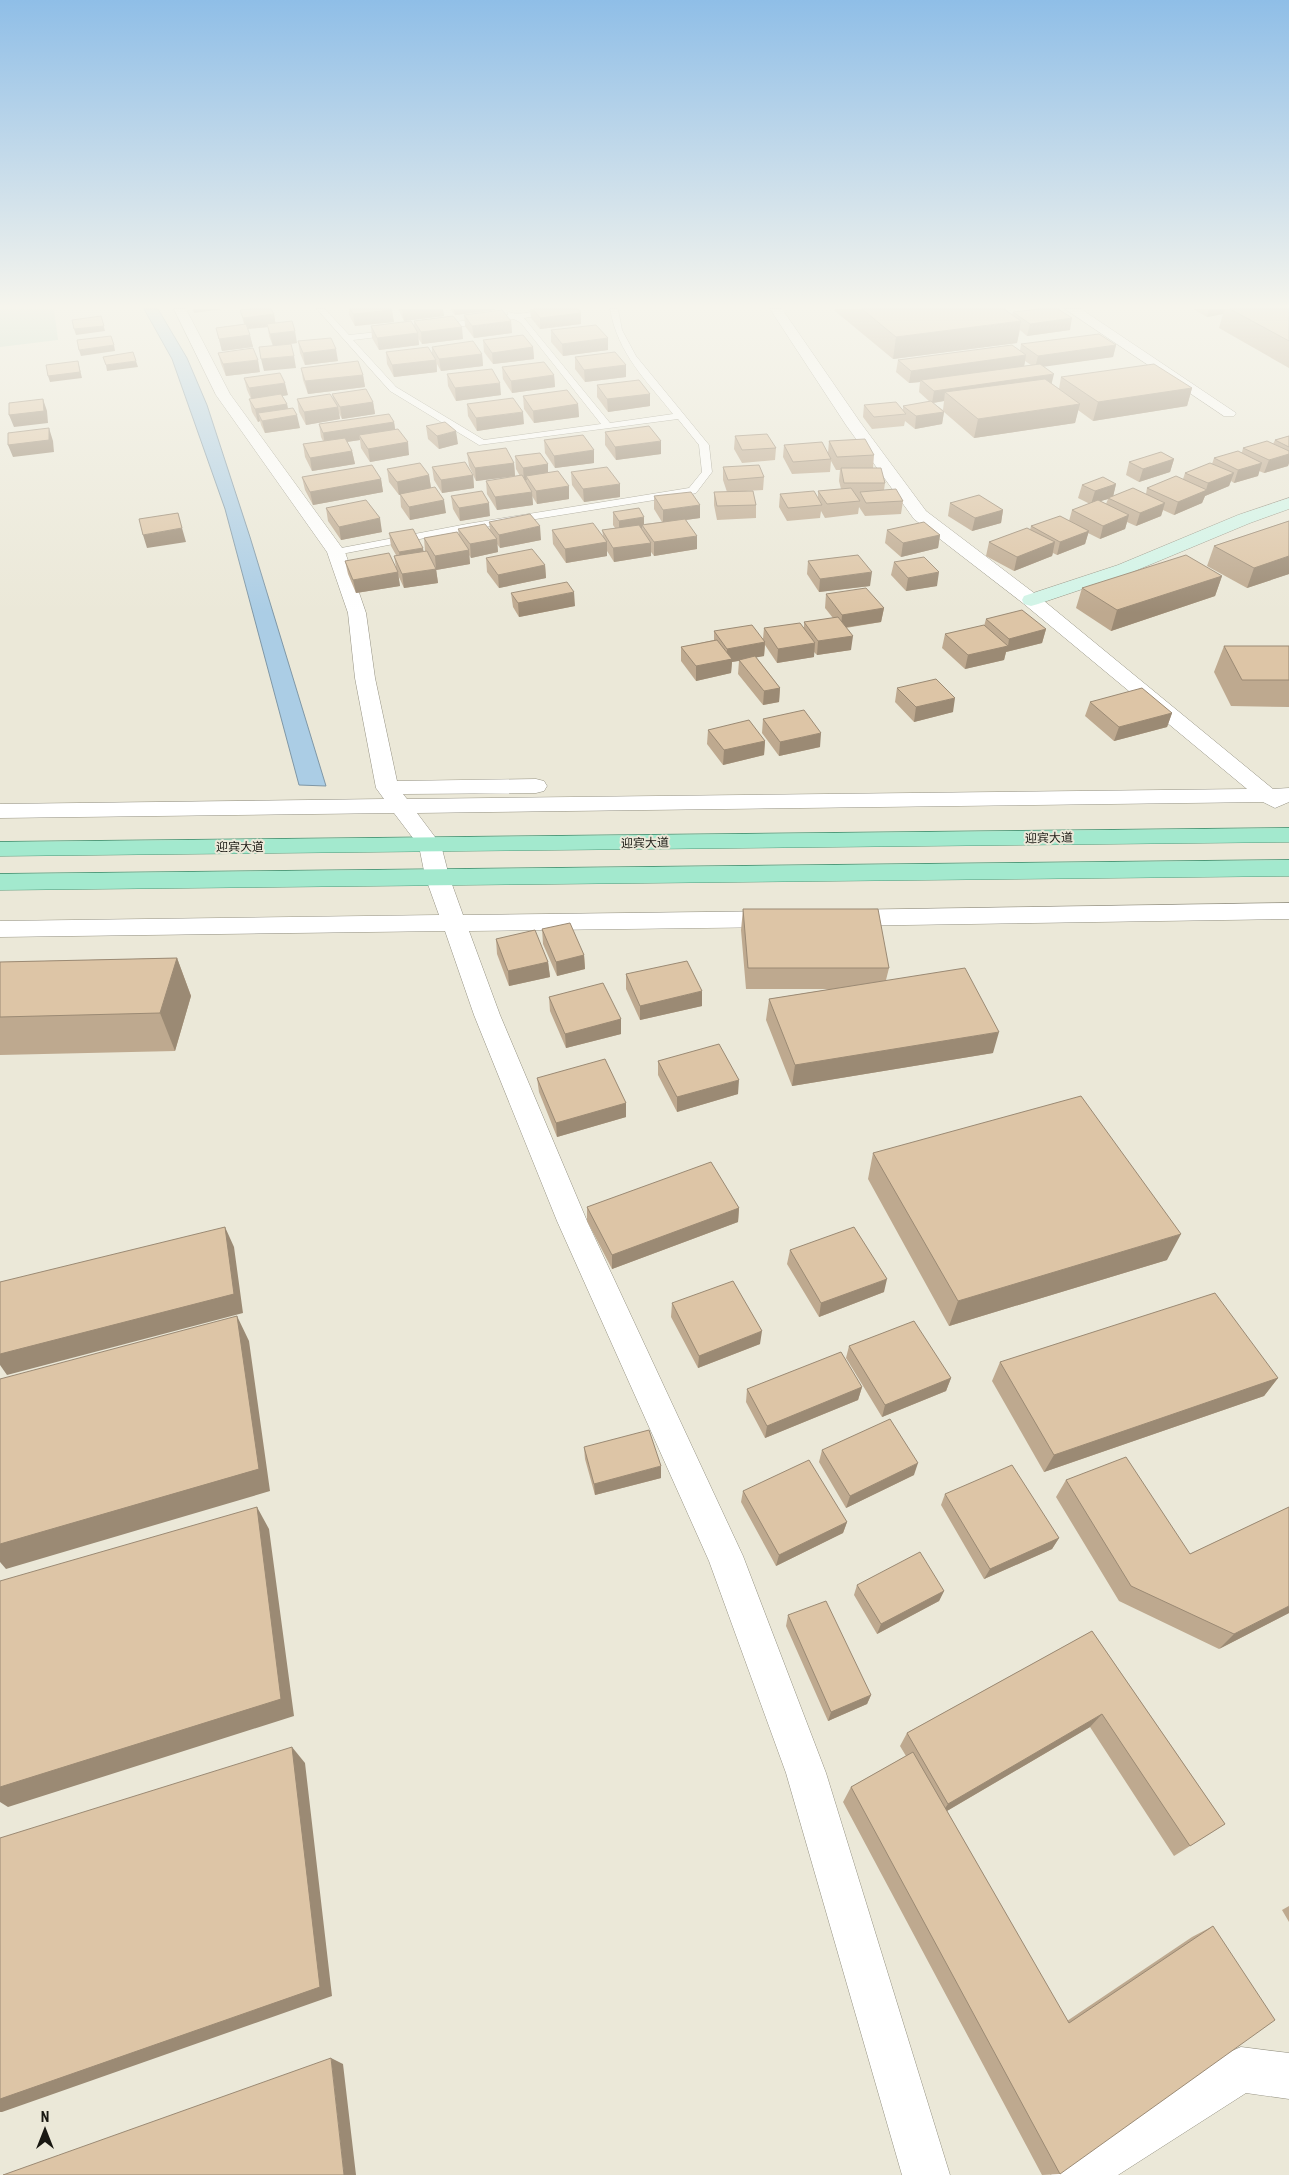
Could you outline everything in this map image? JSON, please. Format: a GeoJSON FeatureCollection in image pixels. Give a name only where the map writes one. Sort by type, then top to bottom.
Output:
{"type":"FeatureCollection","features":[{"type":"Feature","properties":{"kind":"main road","name":"迎宾大道"},"geometry":{"type":"LineString","coordinates":[[0,849],[1289,835]]}},
{"type":"Feature","properties":{"kind":"main road"},"geometry":{"type":"LineString","coordinates":[[0,882],[1289,868]]}},
{"type":"Feature","properties":{"kind":"street"},"geometry":{"type":"LineString","coordinates":[[234,410],[336,552],[357,613],[365,678],[395,797],[430,845],[437,876],[487,1015],[572,1221],[725,1556],[806,1773],[926,2175]]}},
{"type":"Feature","properties":{"kind":"street"},"geometry":{"type":"LineString","coordinates":[[844,410],[920,515],[1031,600],[1250,780],[1279,796],[1289,813]]}},
{"type":"Feature","properties":{"kind":"street"},"geometry":{"type":"LineString","coordinates":[[1031,600],[1124,569],[1244,519],[1289,503]]}},
{"type":"Feature","properties":{"kind":"street"},"geometry":{"type":"LineString","coordinates":[[0,811],[395,797],[1250,780]]}},
{"type":"Feature","properties":{"kind":"street"},"geometry":{"type":"LineString","coordinates":[[395,797],[1279,796]]}},
{"type":"Feature","properties":{"kind":"street"},"geometry":{"type":"LineString","coordinates":[[0,929],[1289,912]]}},
{"type":"Feature","properties":{"kind":"street"},"geometry":{"type":"LineString","coordinates":[[1075,2175],[1241,2070],[1289,2076]]}},
{"type":"Feature","properties":{"kind":"lane"},"geometry":{"type":"LineString","coordinates":[[428,410],[482,443],[680,416]]}},
{"type":"Feature","properties":{"kind":"lane"},"geometry":{"type":"LineString","coordinates":[[596,410],[608,426]]}},
{"type":"Feature","properties":{"kind":"lane"},"geometry":{"type":"LineString","coordinates":[[336,552],[467,527],[692,491],[707,472],[704,445],[676,410]]}},
{"type":"Feature","properties":{"kind":"water"},"geometry":{"type":"Polygon","coordinates":[[[190,410],[209,410],[250,537],[326,786],[299,785],[225,509],[190,410]]]}},
{"type":"Feature","properties":{"kind":"building"},"geometry":{"type":"Polygon","coordinates":[[[9,410],[44,410],[44,411],[9,415],[9,410]]]}},
{"type":"Feature","properties":{"kind":"building"},"geometry":{"type":"Polygon","coordinates":[[[294,410],[297,415],[262,421],[258,413],[294,410]]]}},
{"type":"Feature","properties":{"kind":"building"},"geometry":{"type":"Polygon","coordinates":[[[471,410],[523,412],[476,418],[471,410]]]}},
{"type":"Feature","properties":{"kind":"building"},"geometry":{"type":"Polygon","coordinates":[[[869,410],[903,410],[906,414],[874,417],[869,410]]]}},
{"type":"Feature","properties":{"kind":"building"},"geometry":{"type":"Polygon","coordinates":[[[909,410],[944,412],[916,416],[909,410]]]}},
{"type":"Feature","properties":{"kind":"building"},"geometry":{"type":"Polygon","coordinates":[[[968,410],[1036,410],[978,419],[968,410]]]}},
{"type":"Feature","properties":{"kind":"building"},"geometry":{"type":"Polygon","coordinates":[[[389,414],[394,422],[323,433],[319,424],[389,414]]]}},
{"type":"Feature","properties":{"kind":"building"},"geometry":{"type":"Polygon","coordinates":[[[445,422],[456,431],[437,436],[426,426],[445,422]]]}},
{"type":"Feature","properties":{"kind":"building"},"geometry":{"type":"Polygon","coordinates":[[[649,426],[661,441],[615,447],[605,432],[649,426]]]}},
{"type":"Feature","properties":{"kind":"building"},"geometry":{"type":"Polygon","coordinates":[[[49,428],[49,440],[8,445],[8,433],[49,428]]]}},
{"type":"Feature","properties":{"kind":"building"},"geometry":{"type":"Polygon","coordinates":[[[398,429],[408,442],[368,449],[359,435],[398,429]]]}},
{"type":"Feature","properties":{"kind":"building"},"geometry":{"type":"Polygon","coordinates":[[[767,434],[776,448],[742,450],[735,436],[767,434]]]}},
{"type":"Feature","properties":{"kind":"building"},"geometry":{"type":"Polygon","coordinates":[[[583,435],[594,450],[554,456],[544,440],[583,435]]]}},
{"type":"Feature","properties":{"kind":"building"},"geometry":{"type":"Polygon","coordinates":[[[1289,436],[1289,447],[1275,440],[1289,436]]]}},
{"type":"Feature","properties":{"kind":"building"},"geometry":{"type":"Polygon","coordinates":[[[345,438],[352,451],[310,458],[303,444],[345,438]]]}},
{"type":"Feature","properties":{"kind":"building"},"geometry":{"type":"Polygon","coordinates":[[[865,439],[874,455],[837,457],[829,441],[865,439]]]}},
{"type":"Feature","properties":{"kind":"building"},"geometry":{"type":"Polygon","coordinates":[[[1267,441],[1289,451],[1289,454],[1269,460],[1243,448],[1267,441]]]}},
{"type":"Feature","properties":{"kind":"building"},"geometry":{"type":"Polygon","coordinates":[[[822,442],[831,459],[793,462],[784,445],[822,442]]]}},
{"type":"Feature","properties":{"kind":"building"},"geometry":{"type":"Polygon","coordinates":[[[506,448],[514,463],[475,468],[467,453],[506,448]]]}},
{"type":"Feature","properties":{"kind":"building"},"geometry":{"type":"Polygon","coordinates":[[[1238,451],[1262,463],[1238,470],[1214,458],[1238,451]]]}},
{"type":"Feature","properties":{"kind":"building"},"geometry":{"type":"Polygon","coordinates":[[[1161,452],[1174,459],[1143,469],[1129,462],[1161,452]]]}},
{"type":"Feature","properties":{"kind":"building"},"geometry":{"type":"Polygon","coordinates":[[[540,453],[548,464],[523,468],[515,456],[540,453]]]}},
{"type":"Feature","properties":{"kind":"building"},"geometry":{"type":"Polygon","coordinates":[[[465,462],[473,475],[441,480],[432,467],[465,462]]]}},
{"type":"Feature","properties":{"kind":"building"},"geometry":{"type":"Polygon","coordinates":[[[420,463],[429,475],[397,482],[387,469],[420,463]]]}},
{"type":"Feature","properties":{"kind":"building"},"geometry":{"type":"Polygon","coordinates":[[[1210,463],[1234,473],[1208,483],[1185,473],[1210,463]]]}},
{"type":"Feature","properties":{"kind":"building"},"geometry":{"type":"Polygon","coordinates":[[[372,465],[381,479],[310,492],[302,477],[372,465]]]}},
{"type":"Feature","properties":{"kind":"building"},"geometry":{"type":"Polygon","coordinates":[[[759,465],[764,477],[728,480],[723,467],[759,465]]]}},
{"type":"Feature","properties":{"kind":"building"},"geometry":{"type":"Polygon","coordinates":[[[607,467],[620,484],[583,489],[571,472],[607,467]]]}},
{"type":"Feature","properties":{"kind":"building"},"geometry":{"type":"Polygon","coordinates":[[[841,468],[881,468],[885,483],[844,483],[841,468]]]}},
{"type":"Feature","properties":{"kind":"building"},"geometry":{"type":"Polygon","coordinates":[[[558,471],[569,486],[536,491],[526,476],[558,471]]]}},
{"type":"Feature","properties":{"kind":"building"},"geometry":{"type":"Polygon","coordinates":[[[522,475],[532,492],[495,497],[486,481],[522,475]]]}},
{"type":"Feature","properties":{"kind":"building"},"geometry":{"type":"Polygon","coordinates":[[[1176,476],[1207,490],[1178,502],[1147,488],[1176,476]]]}},
{"type":"Feature","properties":{"kind":"building"},"geometry":{"type":"Polygon","coordinates":[[[1103,477],[1116,484],[1095,491],[1082,485],[1103,477]]]}},
{"type":"Feature","properties":{"kind":"building"},"geometry":{"type":"Polygon","coordinates":[[[435,487],[444,500],[409,507],[400,494],[435,487]]]}},
{"type":"Feature","properties":{"kind":"building"},"geometry":{"type":"Polygon","coordinates":[[[851,488],[860,501],[827,504],[818,491],[851,488]]]}},
{"type":"Feature","properties":{"kind":"building"},"geometry":{"type":"Polygon","coordinates":[[[1133,488],[1165,503],[1140,513],[1108,498],[1133,488]]]}},
{"type":"Feature","properties":{"kind":"building"},"geometry":{"type":"Polygon","coordinates":[[[896,489],[903,501],[866,503],[860,492],[896,489]]]}},
{"type":"Feature","properties":{"kind":"building"},"geometry":{"type":"Polygon","coordinates":[[[482,491],[489,503],[459,508],[451,496],[482,491]]]}},
{"type":"Feature","properties":{"kind":"building"},"geometry":{"type":"Polygon","coordinates":[[[753,491],[756,505],[717,506],[714,492],[753,491]]]}},
{"type":"Feature","properties":{"kind":"building"},"geometry":{"type":"Polygon","coordinates":[[[814,491],[822,505],[788,508],[780,494],[814,491]]]}},
{"type":"Feature","properties":{"kind":"building"},"geometry":{"type":"Polygon","coordinates":[[[691,492],[700,505],[663,510],[654,496],[691,492]]]}},
{"type":"Feature","properties":{"kind":"building"},"geometry":{"type":"Polygon","coordinates":[[[979,495],[1003,510],[975,518],[950,503],[979,495]]]}},
{"type":"Feature","properties":{"kind":"building"},"geometry":{"type":"Polygon","coordinates":[[[366,500],[380,518],[339,527],[326,508],[366,500]]]}},
{"type":"Feature","properties":{"kind":"building"},"geometry":{"type":"Polygon","coordinates":[[[1098,500],[1129,515],[1103,526],[1072,510],[1098,500]]]}},
{"type":"Feature","properties":{"kind":"building"},"geometry":{"type":"Polygon","coordinates":[[[639,508],[644,517],[619,521],[613,512],[639,508]]]}},
{"type":"Feature","properties":{"kind":"building"},"geometry":{"type":"Polygon","coordinates":[[[178,513],[182,528],[143,535],[139,519],[178,513]]]}},
{"type":"Feature","properties":{"kind":"building"},"geometry":{"type":"Polygon","coordinates":[[[530,514],[540,526],[499,535],[489,522],[530,514]]]}},
{"type":"Feature","properties":{"kind":"building"},"geometry":{"type":"Polygon","coordinates":[[[1060,516],[1089,531],[1060,542],[1031,526],[1060,516]]]}},
{"type":"Feature","properties":{"kind":"building"},"geometry":{"type":"Polygon","coordinates":[[[685,519],[697,536],[654,542],[642,525],[685,519]]]}},
{"type":"Feature","properties":{"kind":"building"},"geometry":{"type":"Polygon","coordinates":[[[1289,521],[1289,556],[1254,568],[1214,546],[1289,521]]]}},
{"type":"Feature","properties":{"kind":"building"},"geometry":{"type":"Polygon","coordinates":[[[924,522],[940,535],[903,543],[887,530],[924,522]]]}},
{"type":"Feature","properties":{"kind":"building"},"geometry":{"type":"Polygon","coordinates":[[[593,523],[607,542],[565,549],[552,530],[593,523]]]}},
{"type":"Feature","properties":{"kind":"building"},"geometry":{"type":"Polygon","coordinates":[[[485,524],[497,539],[470,544],[458,529],[485,524]]]}},
{"type":"Feature","properties":{"kind":"building"},"geometry":{"type":"Polygon","coordinates":[[[639,525],[651,543],[613,548],[602,530],[639,525]]]}},
{"type":"Feature","properties":{"kind":"building"},"geometry":{"type":"Polygon","coordinates":[[[1027,528],[1055,542],[1017,557],[989,542],[1027,528]]]}},
{"type":"Feature","properties":{"kind":"building"},"geometry":{"type":"Polygon","coordinates":[[[413,529],[423,548],[399,552],[389,533],[413,529]]]}},
{"type":"Feature","properties":{"kind":"building"},"geometry":{"type":"Polygon","coordinates":[[[457,532],[469,550],[435,556],[424,538],[457,532]]]}},
{"type":"Feature","properties":{"kind":"building"},"geometry":{"type":"Polygon","coordinates":[[[532,549],[545,565],[498,575],[486,558],[532,549]]]}},
{"type":"Feature","properties":{"kind":"building"},"geometry":{"type":"Polygon","coordinates":[[[427,551],[436,569],[402,574],[394,556],[427,551]]]}},
{"type":"Feature","properties":{"kind":"building"},"geometry":{"type":"Polygon","coordinates":[[[389,553],[398,572],[353,580],[345,561],[389,553]]]}},
{"type":"Feature","properties":{"kind":"building"},"geometry":{"type":"Polygon","coordinates":[[[858,555],[872,572],[820,579],[808,561],[858,555]]]}},
{"type":"Feature","properties":{"kind":"building"},"geometry":{"type":"Polygon","coordinates":[[[1186,555],[1222,576],[1117,610],[1082,588],[1186,555]]]}},
{"type":"Feature","properties":{"kind":"building"},"geometry":{"type":"Polygon","coordinates":[[[924,557],[939,572],[908,578],[894,562],[924,557]]]}},
{"type":"Feature","properties":{"kind":"building"},"geometry":{"type":"Polygon","coordinates":[[[567,582],[574,592],[518,603],[511,593],[567,582]]]}},
{"type":"Feature","properties":{"kind":"building"},"geometry":{"type":"Polygon","coordinates":[[[866,588],[884,608],[842,615],[826,594],[866,588]]]}},
{"type":"Feature","properties":{"kind":"building"},"geometry":{"type":"Polygon","coordinates":[[[1022,610],[1046,629],[1009,639],[986,619],[1022,610]]]}},
{"type":"Feature","properties":{"kind":"building"},"geometry":{"type":"Polygon","coordinates":[[[838,617],[853,636],[818,641],[804,622],[838,617]]]}},
{"type":"Feature","properties":{"kind":"building"},"geometry":{"type":"Polygon","coordinates":[[[800,623],[815,643],[778,649],[764,628],[800,623]]]}},
{"type":"Feature","properties":{"kind":"building"},"geometry":{"type":"Polygon","coordinates":[[[752,625],[765,642],[727,649],[714,631],[752,625]]]}},
{"type":"Feature","properties":{"kind":"building"},"geometry":{"type":"Polygon","coordinates":[[[984,625],[1008,646],[968,655],[945,634],[984,625]]]}},
{"type":"Feature","properties":{"kind":"building"},"geometry":{"type":"Polygon","coordinates":[[[717,640],[732,659],[696,666],[681,647],[717,640]]]}},
{"type":"Feature","properties":{"kind":"building"},"geometry":{"type":"Polygon","coordinates":[[[1224,646],[1289,646],[1289,680],[1242,680],[1224,646]]]}},
{"type":"Feature","properties":{"kind":"building"},"geometry":{"type":"Polygon","coordinates":[[[755,656],[780,688],[764,691],[739,660],[755,656]]]}},
{"type":"Feature","properties":{"kind":"building"},"geometry":{"type":"Polygon","coordinates":[[[936,679],[955,698],[916,707],[897,688],[936,679]]]}},
{"type":"Feature","properties":{"kind":"building"},"geometry":{"type":"Polygon","coordinates":[[[1142,688],[1172,713],[1119,727],[1090,702],[1142,688]]]}},
{"type":"Feature","properties":{"kind":"building"},"geometry":{"type":"Polygon","coordinates":[[[804,710],[821,733],[780,742],[763,719],[804,710]]]}},
{"type":"Feature","properties":{"kind":"building"},"geometry":{"type":"Polygon","coordinates":[[[749,720],[765,741],[724,750],[708,730],[749,720]]]}},
{"type":"Feature","properties":{"kind":"building"},"geometry":{"type":"Polygon","coordinates":[[[743,909],[878,909],[889,968],[748,968],[743,909]]]}},
{"type":"Feature","properties":{"kind":"building"},"geometry":{"type":"Polygon","coordinates":[[[570,923],[584,955],[556,962],[542,929],[570,923]]]}},
{"type":"Feature","properties":{"kind":"building"},"geometry":{"type":"Polygon","coordinates":[[[535,930],[548,962],[508,971],[496,939],[535,930]]]}},
{"type":"Feature","properties":{"kind":"building"},"geometry":{"type":"Polygon","coordinates":[[[177,958],[160,1013],[0,1017],[0,962],[177,958]]]}},
{"type":"Feature","properties":{"kind":"building"},"geometry":{"type":"Polygon","coordinates":[[[687,961],[702,991],[640,1006],[626,974],[687,961]]]}},
{"type":"Feature","properties":{"kind":"building"},"geometry":{"type":"Polygon","coordinates":[[[965,968],[999,1032],[795,1065],[769,999],[965,968]]]}},
{"type":"Feature","properties":{"kind":"building"},"geometry":{"type":"Polygon","coordinates":[[[603,983],[621,1019],[565,1034],[549,997],[603,983]]]}},
{"type":"Feature","properties":{"kind":"building"},"geometry":{"type":"Polygon","coordinates":[[[719,1044],[739,1080],[677,1097],[658,1061],[719,1044]]]}},
{"type":"Feature","properties":{"kind":"building"},"geometry":{"type":"Polygon","coordinates":[[[605,1059],[626,1103],[556,1123],[537,1078],[605,1059]]]}},
{"type":"Feature","properties":{"kind":"building"},"geometry":{"type":"Polygon","coordinates":[[[1081,1096],[1181,1234],[958,1301],[873,1153],[1081,1096]]]}},
{"type":"Feature","properties":{"kind":"building"},"geometry":{"type":"Polygon","coordinates":[[[711,1162],[739,1208],[612,1255],[587,1207],[711,1162]]]}},
{"type":"Feature","properties":{"kind":"building"},"geometry":{"type":"Polygon","coordinates":[[[225,1227],[234,1294],[0,1354],[0,1282],[225,1227]]]}},
{"type":"Feature","properties":{"kind":"building"},"geometry":{"type":"Polygon","coordinates":[[[854,1227],[887,1279],[821,1303],[790,1250],[854,1227]]]}},
{"type":"Feature","properties":{"kind":"building"},"geometry":{"type":"Polygon","coordinates":[[[733,1281],[762,1331],[699,1356],[672,1303],[733,1281]]]}},
{"type":"Feature","properties":{"kind":"building"},"geometry":{"type":"Polygon","coordinates":[[[1215,1293],[1278,1378],[1054,1455],[1000,1362],[1215,1293]]]}},
{"type":"Feature","properties":{"kind":"building"},"geometry":{"type":"Polygon","coordinates":[[[237,1316],[259,1469],[0,1544],[0,1379],[237,1316]]]}},
{"type":"Feature","properties":{"kind":"building"},"geometry":{"type":"Polygon","coordinates":[[[914,1321],[951,1378],[885,1405],[849,1346],[914,1321]]]}},
{"type":"Feature","properties":{"kind":"building"},"geometry":{"type":"Polygon","coordinates":[[[841,1352],[862,1387],[767,1426],[747,1389],[841,1352]]]}},
{"type":"Feature","properties":{"kind":"building"},"geometry":{"type":"Polygon","coordinates":[[[890,1419],[918,1463],[850,1496],[822,1450],[890,1419]]]}},
{"type":"Feature","properties":{"kind":"building"},"geometry":{"type":"Polygon","coordinates":[[[649,1430],[661,1466],[594,1484],[584,1447],[649,1430]]]}},
{"type":"Feature","properties":{"kind":"building"},"geometry":{"type":"Polygon","coordinates":[[[1126,1457],[1190,1554],[1289,1507],[1289,1606],[1234,1634],[1131,1586],[1066,1480],[1126,1457]]]}},
{"type":"Feature","properties":{"kind":"building"},"geometry":{"type":"Polygon","coordinates":[[[809,1460],[847,1522],[779,1555],[743,1491],[809,1460]]]}},
{"type":"Feature","properties":{"kind":"building"},"geometry":{"type":"Polygon","coordinates":[[[1012,1465],[1059,1538],[990,1569],[945,1494],[1012,1465]]]}},
{"type":"Feature","properties":{"kind":"building"},"geometry":{"type":"Polygon","coordinates":[[[257,1507],[281,1699],[0,1787],[0,1581],[257,1507]]]}},
{"type":"Feature","properties":{"kind":"building"},"geometry":{"type":"Polygon","coordinates":[[[920,1552],[944,1591],[881,1624],[857,1585],[920,1552]]]}},
{"type":"Feature","properties":{"kind":"building"},"geometry":{"type":"Polygon","coordinates":[[[826,1601],[871,1695],[831,1712],[788,1615],[826,1601]]]}},
{"type":"Feature","properties":{"kind":"building"},"geometry":{"type":"Polygon","coordinates":[[[1092,1631],[1225,1824],[1190,1846],[1102,1714],[948,1804],[907,1733],[1092,1631]]]}},
{"type":"Feature","properties":{"kind":"building"},"geometry":{"type":"Polygon","coordinates":[[[292,1747],[320,1987],[0,2099],[0,1838],[292,1747]]]}},
{"type":"Feature","properties":{"kind":"building"},"geometry":{"type":"Polygon","coordinates":[[[913,1752],[1069,2023],[1213,1926],[1275,2020],[1060,2174],[851,1787],[913,1752]]]}},
{"type":"Feature","properties":{"kind":"building"},"geometry":{"type":"Polygon","coordinates":[[[331,2058],[344,2175],[3,2175],[331,2058]]]}}]}
